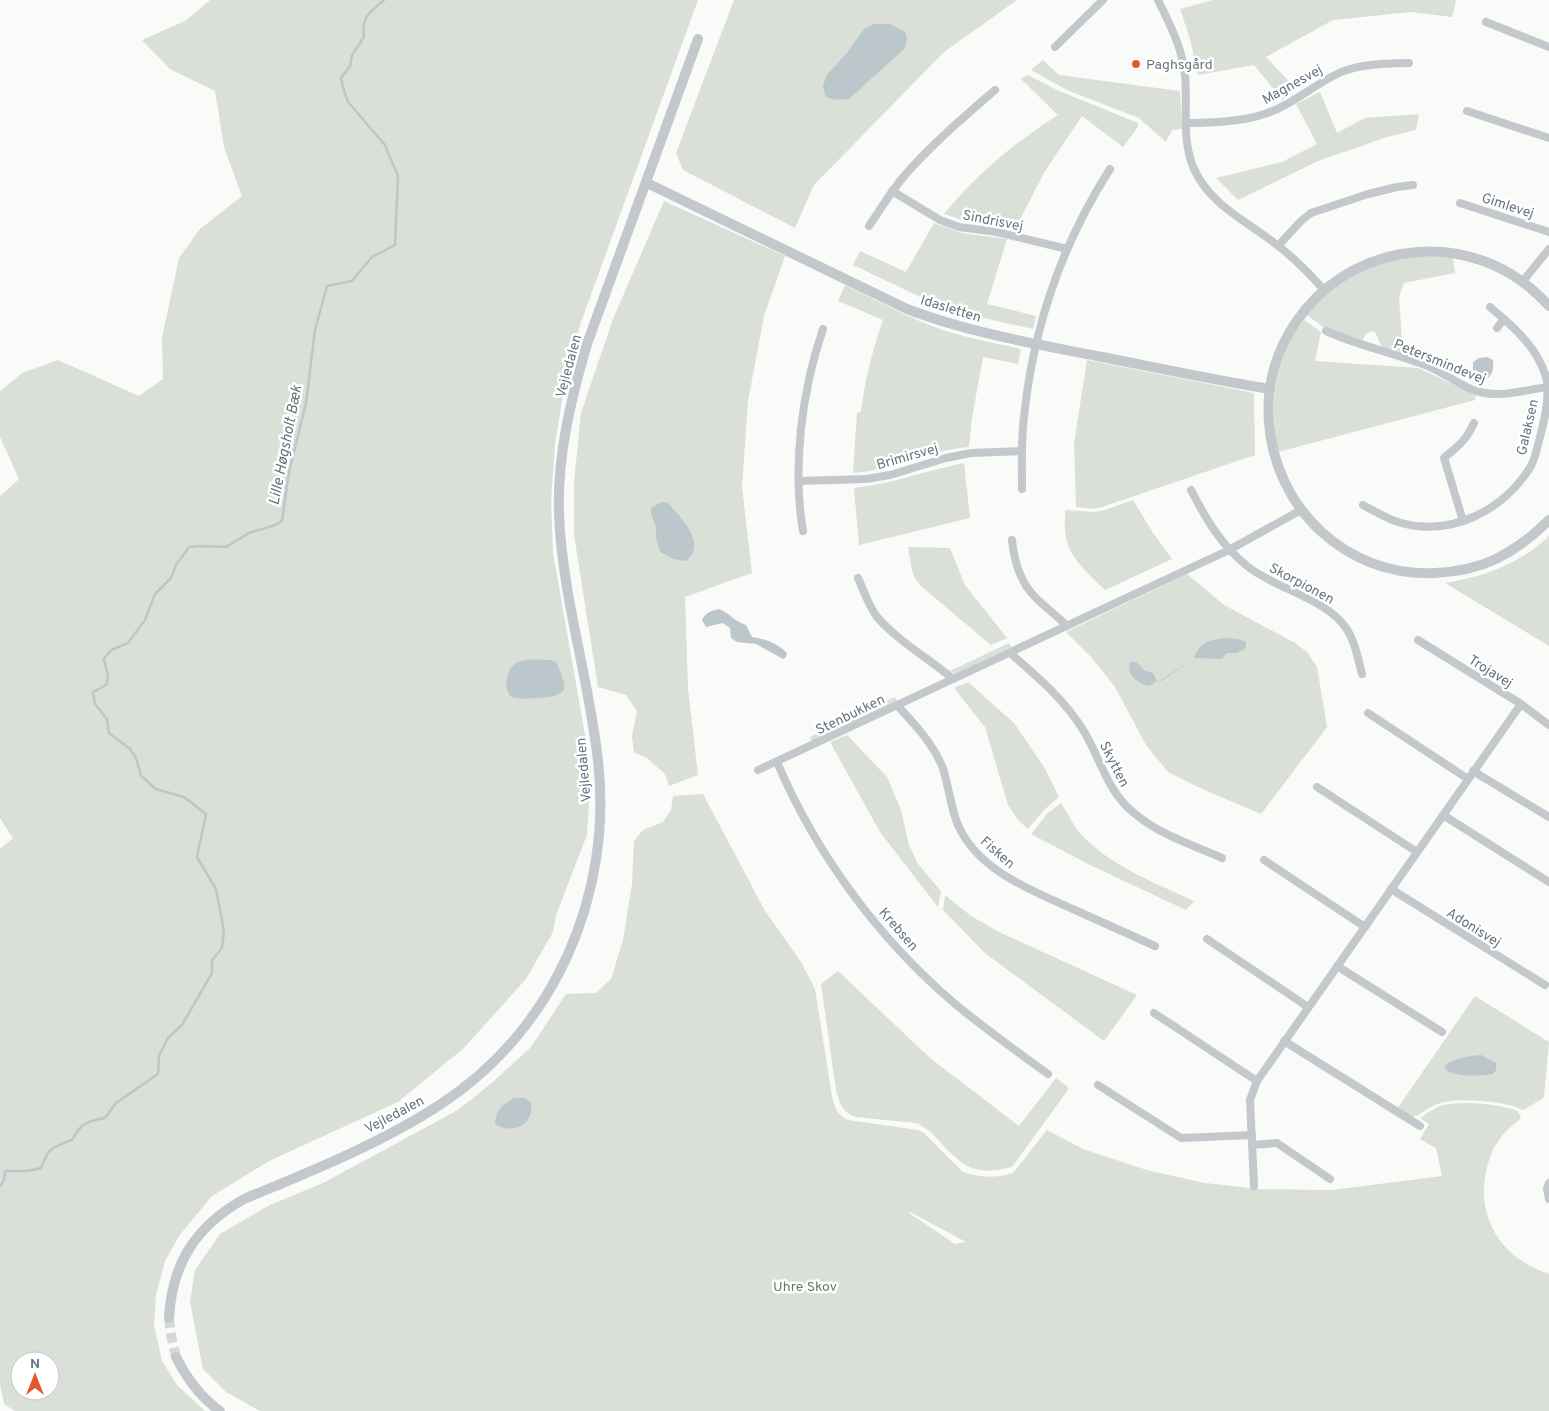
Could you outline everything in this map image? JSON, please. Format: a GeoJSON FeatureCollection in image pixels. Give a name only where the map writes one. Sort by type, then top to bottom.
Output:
{"type":"FeatureCollection","features":[{"type":"Feature","properties":{"kind":"street"},"geometry":{"type":"LineString","coordinates":[[1055,47],[1103,0]]}},
{"type":"Feature","properties":{"kind":"street"},"geometry":{"type":"LineString","coordinates":[[1158,0],[1177,37],[1182,57],[1185,76],[1187,141],[1194,170],[1204,186],[1222,207],[1278,246],[1324,290]]}},
{"type":"Feature","properties":{"kind":"street"},"geometry":{"type":"LineString","coordinates":[[1486,22],[1549,47]]}},
{"type":"Feature","properties":{"kind":"street","name":"Vejledalen"},"geometry":{"type":"LineString","coordinates":[[169,1318],[171,1296],[181,1263],[199,1233],[212,1221],[244,1199],[365,1145],[411,1122],[443,1102],[485,1070],[509,1045],[532,1016],[555,981],[571,948],[589,896],[596,864],[600,828],[600,794],[593,725],[562,558],[559,511],[560,468],[575,386],[587,344],[698,39]]}},
{"type":"Feature","properties":{"kind":"street","name":"Magnesvej"},"geometry":{"type":"LineString","coordinates":[[1186,123],[1206,123],[1258,117],[1272,112],[1339,72],[1393,63],[1409,63]]}},
{"type":"Feature","properties":{"kind":"street"},"geometry":{"type":"LineString","coordinates":[[869,226],[905,175],[947,132],[995,90]]}},
{"type":"Feature","properties":{"kind":"street"},"geometry":{"type":"LineString","coordinates":[[1466,111],[1549,138]]}},
{"type":"Feature","properties":{"kind":"street"},"geometry":{"type":"LineString","coordinates":[[1022,489],[1024,417],[1036,344],[1051,290],[1067,249],[1085,210],[1110,169]]}},
{"type":"Feature","properties":{"kind":"street","name":"Idasletten"},"geometry":{"type":"LineString","coordinates":[[647,183],[907,309],[939,321],[1036,344],[1270,389]]}},
{"type":"Feature","properties":{"kind":"street"},"geometry":{"type":"LineString","coordinates":[[1278,246],[1301,220],[1311,213],[1368,194],[1414,185]]}},
{"type":"Feature","properties":{"kind":"street","name":"Sindrisvej"},"geometry":{"type":"LineString","coordinates":[[892,191],[940,220],[959,227],[997,232],[1067,249]]}},
{"type":"Feature","properties":{"kind":"street","name":"Gimlevej"},"geometry":{"type":"LineString","coordinates":[[1460,203],[1549,232]]}},
{"type":"Feature","properties":{"kind":"street"},"geometry":{"type":"LineString","coordinates":[[1523,281],[1549,249]]}},
{"type":"Feature","properties":{"kind":"street"},"geometry":{"type":"LineString","coordinates":[[1549,306],[1538,293],[1513,274],[1474,257],[1435,252],[1411,252],[1366,264],[1345,275],[1324,290],[1301,315],[1286,338],[1276,363],[1270,389],[1269,423],[1275,457],[1284,482],[1301,510],[1335,543],[1356,556],[1378,565],[1419,574],[1472,568],[1494,560],[1516,548],[1535,534],[1549,520]]}},
{"type":"Feature","properties":{"kind":"street","name":"Galaksen"},"geometry":{"type":"LineString","coordinates":[[1363,505],[1387,518],[1417,526],[1450,524],[1463,521],[1474,518],[1489,510],[1507,496],[1532,464],[1543,425],[1548,387],[1546,379],[1538,358],[1524,337],[1490,307]]}},
{"type":"Feature","properties":{"kind":"street"},"geometry":{"type":"LineString","coordinates":[[1496,328],[1504,319]]}},
{"type":"Feature","properties":{"kind":"street"},"geometry":{"type":"LineString","coordinates":[[803,531],[799,481],[800,447],[813,361],[822,329]]}},
{"type":"Feature","properties":{"kind":"street","name":"Petersmindevej"},"geometry":{"type":"LineString","coordinates":[[1326,331],[1348,341],[1396,355],[1431,368],[1484,393],[1498,394],[1548,387]]}},
{"type":"Feature","properties":{"kind":"street"},"geometry":{"type":"LineString","coordinates":[[1463,521],[1444,458],[1461,445],[1474,423]]}},
{"type":"Feature","properties":{"kind":"street","name":"Brimirsvej"},"geometry":{"type":"LineString","coordinates":[[799,481],[866,479],[890,476],[946,458],[971,454],[1022,452]]}},
{"type":"Feature","properties":{"kind":"street"},"geometry":{"type":"LineString","coordinates":[[1191,490],[1208,522],[1228,550]]}},
{"type":"Feature","properties":{"kind":"street","name":"Stenbukken"},"geometry":{"type":"LineString","coordinates":[[758,770],[1228,550],[1301,510]]}},
{"type":"Feature","properties":{"kind":"street"},"geometry":{"type":"LineString","coordinates":[[1012,540],[1016,562],[1023,579],[1033,595],[1067,626]]}},
{"type":"Feature","properties":{"kind":"street","name":"Skorpionen"},"geometry":{"type":"LineString","coordinates":[[1228,550],[1248,567],[1274,583],[1326,608],[1338,617],[1353,641],[1362,674]]}},
{"type":"Feature","properties":{"kind":"street"},"geometry":{"type":"LineString","coordinates":[[858,578],[867,601],[876,616],[893,632],[953,679]]}},
{"type":"Feature","properties":{"kind":"street","name":"Trojavej"},"geometry":{"type":"LineString","coordinates":[[1418,640],[1521,704],[1549,725]]}},
{"type":"Feature","properties":{"kind":"street","name":"Skytten"},"geometry":{"type":"LineString","coordinates":[[1010,653],[1050,689],[1070,711],[1085,734],[1119,799],[1134,814],[1151,825],[1222,858]]}},
{"type":"Feature","properties":{"kind":"street"},"geometry":{"type":"LineString","coordinates":[[1254,1186],[1250,1100],[1256,1080],[1521,704]]}},
{"type":"Feature","properties":{"kind":"street","name":"Fisken"},"geometry":{"type":"LineString","coordinates":[[897,705],[934,749],[943,768],[958,825],[968,842],[983,858],[1000,872],[1024,887],[1155,946]]}},
{"type":"Feature","properties":{"kind":"street"},"geometry":{"type":"LineString","coordinates":[[1368,713],[1468,779]]}},
{"type":"Feature","properties":{"kind":"street","name":"Krebsen"},"geometry":{"type":"LineString","coordinates":[[777,762],[812,832],[842,881],[899,951],[953,1002],[1005,1044],[1048,1074]]}},
{"type":"Feature","properties":{"kind":"street"},"geometry":{"type":"LineString","coordinates":[[1473,771],[1549,817]]}},
{"type":"Feature","properties":{"kind":"street"},"geometry":{"type":"LineString","coordinates":[[1317,787],[1417,852]]}},
{"type":"Feature","properties":{"kind":"street"},"geometry":{"type":"LineString","coordinates":[[1443,815],[1549,882]]}},
{"type":"Feature","properties":{"kind":"street"},"geometry":{"type":"LineString","coordinates":[[1264,860],[1364,926]]}},
{"type":"Feature","properties":{"kind":"street","name":"Adonisvej"},"geometry":{"type":"LineString","coordinates":[[1391,889],[1545,986]]}},
{"type":"Feature","properties":{"kind":"street"},"geometry":{"type":"LineString","coordinates":[[1207,939],[1308,1007]]}},
{"type":"Feature","properties":{"kind":"street"},"geometry":{"type":"LineString","coordinates":[[1337,966],[1442,1032]]}},
{"type":"Feature","properties":{"kind":"street"},"geometry":{"type":"LineString","coordinates":[[1154,1013],[1256,1080]]}},
{"type":"Feature","properties":{"kind":"street"},"geometry":{"type":"LineString","coordinates":[[1284,1041],[1420,1126]]}},
{"type":"Feature","properties":{"kind":"street"},"geometry":{"type":"LineString","coordinates":[[1098,1086],[1181,1138],[1252,1134]]}},
{"type":"Feature","properties":{"kind":"street"},"geometry":{"type":"LineString","coordinates":[[1252,1145],[1277,1143],[1330,1180]]}},
{"type":"Feature","properties":{"kind":"street"},"geometry":{"type":"LineString","coordinates":[[1549,1184],[1547,1189],[1549,1199]]}},
{"type":"Feature","properties":{"kind":"street"},"geometry":{"type":"LineString","coordinates":[[176,1357],[196,1390],[220,1411]]}},
{"type":"Feature","properties":{"kind":"green space"},"geometry":{"type":"Polygon","coordinates":[[[210,0],[698,0],[580,325],[564,389],[555,444],[551,502],[553,553],[591,769],[587,835],[556,915],[553,932],[526,979],[464,1048],[398,1102],[269,1161],[212,1196],[179,1236],[165,1261],[156,1295],[154,1325],[162,1361],[177,1385],[205,1411],[15,1411],[4,1404],[0,1384],[0,849],[13,838],[0,818],[0,496],[19,479],[0,437],[0,391],[22,373],[58,360],[139,396],[163,379],[162,338],[179,258],[200,229],[242,196],[224,147],[215,91],[170,69],[142,40],[185,21],[210,0]]]}},
{"type":"Feature","properties":{"kind":"green space"},"geometry":{"type":"Polygon","coordinates":[[[734,0],[1017,0],[944,52],[814,185],[795,228],[683,170],[676,153],[734,0]]]}},
{"type":"Feature","properties":{"kind":"green space"},"geometry":{"type":"Polygon","coordinates":[[[1213,0],[1456,1],[1452,17],[1411,12],[1333,20],[1266,57],[1295,88],[1283,100],[1254,65],[1198,75],[1190,39],[1180,9],[1213,0]]]}},
{"type":"Feature","properties":{"kind":"green space"},"geometry":{"type":"Polygon","coordinates":[[[1043,60],[1059,75],[1180,91],[1182,129],[1172,130],[1166,142],[1139,118],[1069,91],[1031,70],[1043,60]]]}},
{"type":"Feature","properties":{"kind":"green space"},"geometry":{"type":"Polygon","coordinates":[[[1028,75],[1057,90],[1138,123],[1138,127],[1123,147],[1082,116],[1045,171],[1015,229],[968,222],[944,214],[970,185],[997,160],[1058,115],[1021,79],[1028,75]]]}},
{"type":"Feature","properties":{"kind":"green space"},"geometry":{"type":"Polygon","coordinates":[[[1320,92],[1337,133],[1365,118],[1419,114],[1416,130],[1387,137],[1318,161],[1238,200],[1216,178],[1282,162],[1317,144],[1296,104],[1320,92]]]}},
{"type":"Feature","properties":{"kind":"green space"},"geometry":{"type":"Polygon","coordinates":[[[664,201],[785,256],[764,316],[748,401],[742,487],[752,573],[685,597],[688,688],[698,775],[669,786],[665,774],[647,758],[634,752],[632,736],[637,711],[626,695],[598,687],[574,535],[574,482],[581,413],[613,319],[664,201]]]}},
{"type":"Feature","properties":{"kind":"green space"},"geometry":{"type":"Polygon","coordinates":[[[934,223],[962,233],[1007,239],[987,304],[1036,316],[1033,329],[979,317],[929,301],[853,265],[860,251],[906,272],[934,223]]]}},
{"type":"Feature","properties":{"kind":"green space"},"geometry":{"type":"Polygon","coordinates":[[[1412,256],[1453,257],[1455,273],[1404,283],[1399,297],[1403,354],[1382,348],[1375,332],[1371,331],[1365,335],[1362,342],[1326,329],[1307,315],[1329,292],[1345,279],[1364,269],[1412,256]]]}},
{"type":"Feature","properties":{"kind":"green space"},"geometry":{"type":"Polygon","coordinates":[[[845,285],[905,315],[943,330],[1021,349],[1018,364],[983,357],[969,447],[853,473],[857,413],[861,412],[869,366],[883,320],[838,301],[845,285]]]}},
{"type":"Feature","properties":{"kind":"green space"},"geometry":{"type":"Polygon","coordinates":[[[1304,320],[1321,332],[1315,361],[1418,368],[1476,395],[1475,400],[1278,452],[1274,417],[1276,383],[1285,350],[1304,320]]]}},
{"type":"Feature","properties":{"kind":"green space"},"geometry":{"type":"Polygon","coordinates":[[[1087,360],[1254,393],[1255,455],[1102,507],[1093,509],[1076,507],[1074,443],[1087,360]]]}},
{"type":"Feature","properties":{"kind":"green space"},"geometry":{"type":"Polygon","coordinates":[[[964,463],[970,518],[859,545],[854,488],[964,463]]]}},
{"type":"Feature","properties":{"kind":"green space"},"geometry":{"type":"Polygon","coordinates":[[[1133,500],[1153,533],[1172,559],[1105,590],[1083,568],[1069,548],[1065,533],[1065,510],[1095,512],[1133,500]]]}},
{"type":"Feature","properties":{"kind":"green space"},"geometry":{"type":"Polygon","coordinates":[[[1549,536],[1549,646],[1445,583],[1474,577],[1501,568],[1538,546],[1549,536]]]}},
{"type":"Feature","properties":{"kind":"green space"},"geometry":{"type":"Polygon","coordinates":[[[908,547],[950,548],[965,585],[1007,638],[991,645],[921,586],[912,571],[908,547]]]}},
{"type":"Feature","properties":{"kind":"green space"},"geometry":{"type":"Polygon","coordinates":[[[1187,574],[1224,605],[1295,643],[1307,652],[1317,667],[1327,727],[1261,814],[1168,772],[1146,745],[1115,687],[1091,657],[1066,632],[1187,574]]]}},
{"type":"Feature","properties":{"kind":"green space"},"geometry":{"type":"Polygon","coordinates":[[[1009,643],[1011,647],[955,674],[950,671],[1009,643]]]}},
{"type":"Feature","properties":{"kind":"green space"},"geometry":{"type":"Polygon","coordinates":[[[968,682],[1014,723],[1044,767],[1059,797],[1044,810],[1028,829],[1018,820],[1008,805],[985,727],[954,688],[968,682]]]}},
{"type":"Feature","properties":{"kind":"green space"},"geometry":{"type":"Polygon","coordinates":[[[895,697],[897,701],[811,741],[810,737],[895,697]]]}},
{"type":"Feature","properties":{"kind":"green space"},"geometry":{"type":"Polygon","coordinates":[[[847,735],[887,777],[901,810],[909,845],[918,864],[941,891],[938,907],[880,832],[830,742],[847,735]]]}},
{"type":"Feature","properties":{"kind":"green space","name":"Uhre Skov"},"geometry":{"type":"Polygon","coordinates":[[[703,794],[765,911],[801,962],[815,989],[835,1108],[848,1120],[918,1130],[924,1133],[963,1172],[988,1177],[1013,1173],[1047,1130],[1083,1149],[1150,1171],[1205,1183],[1259,1189],[1332,1190],[1442,1176],[1436,1148],[1420,1139],[1429,1124],[1420,1118],[1440,1106],[1458,1103],[1479,1104],[1501,1106],[1518,1111],[1521,1118],[1509,1128],[1494,1147],[1486,1171],[1485,1206],[1489,1221],[1496,1235],[1506,1248],[1518,1258],[1549,1274],[1549,1411],[260,1411],[226,1392],[203,1369],[190,1302],[195,1270],[220,1234],[270,1205],[323,1183],[458,1110],[493,1082],[531,1047],[566,994],[596,993],[611,979],[623,940],[632,884],[634,841],[643,830],[663,822],[671,810],[673,796],[703,794]],[[910,1212],[955,1244],[966,1242],[910,1212]]]}},
{"type":"Feature","properties":{"kind":"green space"},"geometry":{"type":"Polygon","coordinates":[[[1061,803],[1079,832],[1104,854],[1148,880],[1194,901],[1186,910],[1090,865],[1031,834],[1047,814],[1061,803]]]}},
{"type":"Feature","properties":{"kind":"green space"},"geometry":{"type":"Polygon","coordinates":[[[945,895],[971,916],[999,932],[1137,995],[1104,1041],[986,954],[943,910],[945,895]]]}},
{"type":"Feature","properties":{"kind":"green space"},"geometry":{"type":"Polygon","coordinates":[[[838,971],[930,1058],[1019,1126],[1056,1078],[1067,1086],[1068,1090],[1012,1167],[989,1171],[972,1168],[956,1158],[932,1134],[916,1123],[855,1117],[844,1109],[836,1090],[821,984],[838,971]]]}},
{"type":"Feature","properties":{"kind":"green space"},"geometry":{"type":"Polygon","coordinates":[[[1475,996],[1549,1042],[1544,1096],[1523,1110],[1506,1104],[1484,1101],[1463,1100],[1445,1102],[1417,1116],[1415,1115],[1413,1119],[1397,1109],[1475,996]]]}},
{"type":"Feature","properties":{"kind":"shaded area"},"geometry":{"type":"Polygon","coordinates":[[[874,24],[890,24],[905,32],[907,38],[905,48],[849,99],[836,100],[826,97],[823,87],[826,76],[846,54],[864,29],[874,24]]]}},
{"type":"Feature","properties":{"kind":"shaded area"},"geometry":{"type":"Polygon","coordinates":[[[1487,357],[1493,360],[1492,373],[1483,382],[1478,381],[1473,372],[1473,362],[1479,358],[1487,357]]]}},
{"type":"Feature","properties":{"kind":"shaded area"},"geometry":{"type":"Polygon","coordinates":[[[661,502],[668,503],[690,530],[694,546],[692,554],[686,561],[673,559],[660,552],[651,508],[661,502]]]}},
{"type":"Feature","properties":{"kind":"shaded area"},"geometry":{"type":"Polygon","coordinates":[[[719,609],[746,625],[752,637],[780,647],[787,653],[786,657],[783,659],[756,644],[737,642],[731,638],[730,628],[723,623],[706,627],[702,620],[705,615],[719,609]]]}},
{"type":"Feature","properties":{"kind":"shaded area"},"geometry":{"type":"Polygon","coordinates":[[[1225,638],[1246,642],[1246,648],[1237,653],[1227,653],[1222,659],[1194,658],[1199,648],[1210,641],[1225,638]]]}},
{"type":"Feature","properties":{"kind":"shaded area"},"geometry":{"type":"Polygon","coordinates":[[[1194,658],[1161,681],[1159,681],[1194,658]]]}},
{"type":"Feature","properties":{"kind":"shaded area"},"geometry":{"type":"Polygon","coordinates":[[[528,660],[551,660],[557,663],[564,683],[564,690],[554,696],[526,699],[515,698],[509,694],[506,684],[508,674],[516,663],[528,660]]]}},
{"type":"Feature","properties":{"kind":"shaded area"},"geometry":{"type":"Polygon","coordinates":[[[1130,662],[1138,663],[1144,670],[1154,674],[1156,680],[1159,681],[1150,686],[1137,681],[1131,675],[1130,662]]]}},
{"type":"Feature","properties":{"kind":"shaded area"},"geometry":{"type":"Polygon","coordinates":[[[1481,1055],[1496,1063],[1496,1070],[1493,1074],[1462,1075],[1445,1069],[1445,1065],[1453,1061],[1481,1055]]]}},
{"type":"Feature","properties":{"kind":"shaded area"},"geometry":{"type":"Polygon","coordinates":[[[514,1098],[525,1098],[531,1102],[530,1117],[521,1126],[515,1128],[502,1127],[495,1124],[498,1111],[514,1098]]]}},
{"type":"Feature","properties":{"kind":"waterway","name":"Lille Høgsholt Bæk"},"geometry":{"type":"LineString","coordinates":[[0,1186],[4,1180],[5,1171],[27,1171],[41,1168],[46,1156],[52,1149],[72,1140],[78,1130],[85,1124],[93,1120],[105,1118],[116,1103],[158,1074],[159,1056],[168,1038],[182,1025],[212,973],[212,960],[222,948],[224,931],[216,889],[197,857],[206,814],[184,797],[156,789],[141,776],[136,758],[130,749],[109,733],[107,719],[95,704],[93,692],[106,685],[108,677],[104,659],[111,650],[128,643],[145,620],[155,594],[171,578],[176,565],[189,547],[226,547],[249,533],[282,521],[289,472],[306,403],[315,330],[327,286],[352,281],[372,257],[395,245],[398,176],[385,145],[348,102],[341,78],[350,66],[352,55],[364,37],[365,20],[384,0]]}},
{"type":"Feature","properties":{"kind":"tunnel"},"geometry":{"type":"LineString","coordinates":[[169,1318],[176,1357]]}},
{"type":"Feature","properties":{"kind":"place","name":"Paghsgård"},"geometry":{"type":"Point","coordinates":[1136,64]}}]}
